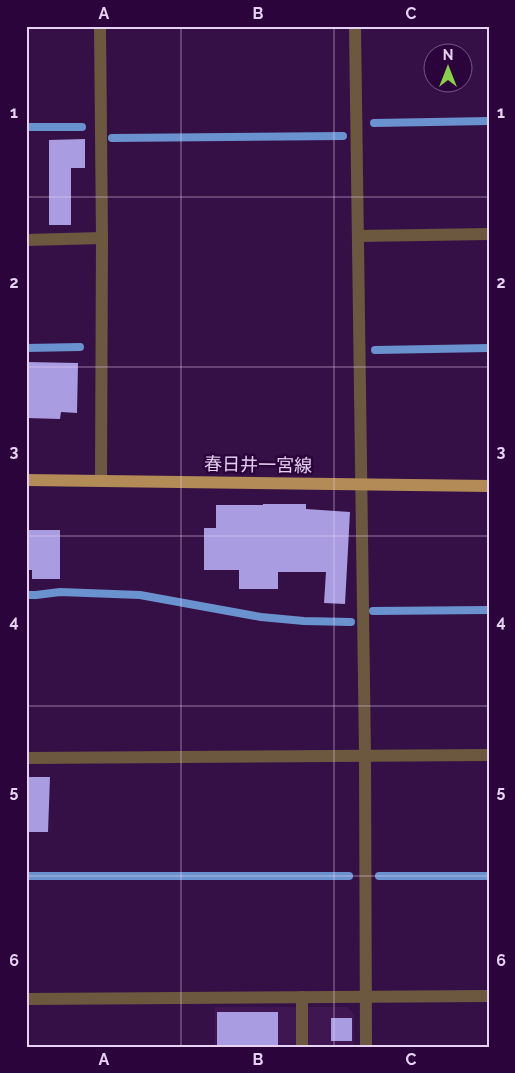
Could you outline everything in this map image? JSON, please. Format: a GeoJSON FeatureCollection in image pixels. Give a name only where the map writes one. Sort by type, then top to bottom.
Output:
{"type":"FeatureCollection","features":[{"type":"Feature","properties":{"kind":"main road","name":"春日井一宮線"},"geometry":{"type":"LineString","coordinates":[[26,480],[489,486]]}},
{"type":"Feature","properties":{"kind":"street"},"geometry":{"type":"LineString","coordinates":[[100,26],[102,238],[101,480]]}},
{"type":"Feature","properties":{"kind":"street"},"geometry":{"type":"LineString","coordinates":[[355,26],[365,755],[366,1047]]}},
{"type":"Feature","properties":{"kind":"street"},"geometry":{"type":"LineString","coordinates":[[358,236],[489,234]]}},
{"type":"Feature","properties":{"kind":"street"},"geometry":{"type":"LineString","coordinates":[[26,240],[102,238]]}},
{"type":"Feature","properties":{"kind":"street"},"geometry":{"type":"LineString","coordinates":[[26,758],[489,755]]}},
{"type":"Feature","properties":{"kind":"street"},"geometry":{"type":"LineString","coordinates":[[26,999],[489,996]]}},
{"type":"Feature","properties":{"kind":"street"},"geometry":{"type":"LineString","coordinates":[[302,997],[302,1047]]}},
{"type":"Feature","properties":{"kind":"shaded area"},"geometry":{"type":"Polygon","coordinates":[[[215,1007],[348,1007],[354,1014],[354,1047],[215,1047],[215,1007]]]}},
{"type":"Feature","properties":{"kind":"building"},"geometry":{"type":"Polygon","coordinates":[[[85,139],[85,168],[71,168],[71,225],[49,225],[49,140],[85,139]]]}},
{"type":"Feature","properties":{"kind":"building"},"geometry":{"type":"Polygon","coordinates":[[[26,362],[78,363],[77,413],[61,412],[60,419],[26,418],[26,362]]]}},
{"type":"Feature","properties":{"kind":"building"},"geometry":{"type":"Polygon","coordinates":[[[306,504],[306,509],[350,512],[345,604],[324,603],[326,572],[278,572],[278,589],[239,589],[239,570],[204,570],[204,528],[216,528],[216,505],[306,504]]]}},
{"type":"Feature","properties":{"kind":"building"},"geometry":{"type":"Polygon","coordinates":[[[26,530],[60,530],[60,579],[32,579],[32,570],[26,570],[26,530]]]}},
{"type":"Feature","properties":{"kind":"building"},"geometry":{"type":"Polygon","coordinates":[[[27,777],[50,777],[48,832],[27,832],[27,777]]]}},
{"type":"Feature","properties":{"kind":"building"},"geometry":{"type":"Polygon","coordinates":[[[217,1012],[278,1012],[278,1047],[217,1047],[217,1012]]]}},
{"type":"Feature","properties":{"kind":"building"},"geometry":{"type":"Polygon","coordinates":[[[331,1018],[352,1018],[352,1041],[331,1041],[331,1018]]]}},
{"type":"Feature","properties":{"kind":"waterway"},"geometry":{"type":"LineString","coordinates":[[374,123],[489,121]]}},
{"type":"Feature","properties":{"kind":"waterway"},"geometry":{"type":"LineString","coordinates":[[26,127],[82,127]]}},
{"type":"Feature","properties":{"kind":"waterway"},"geometry":{"type":"LineString","coordinates":[[112,138],[343,136]]}},
{"type":"Feature","properties":{"kind":"waterway"},"geometry":{"type":"LineString","coordinates":[[26,348],[80,347]]}},
{"type":"Feature","properties":{"kind":"waterway"},"geometry":{"type":"LineString","coordinates":[[375,350],[489,348]]}},
{"type":"Feature","properties":{"kind":"waterway"},"geometry":{"type":"LineString","coordinates":[[26,595],[60,592],[140,595],[261,617],[304,621],[351,622]]}},
{"type":"Feature","properties":{"kind":"waterway"},"geometry":{"type":"LineString","coordinates":[[373,611],[489,610]]}},
{"type":"Feature","properties":{"kind":"waterway"},"geometry":{"type":"LineString","coordinates":[[26,876],[349,876]]}},
{"type":"Feature","properties":{"kind":"waterway"},"geometry":{"type":"LineString","coordinates":[[379,876],[489,876]]}}]}
